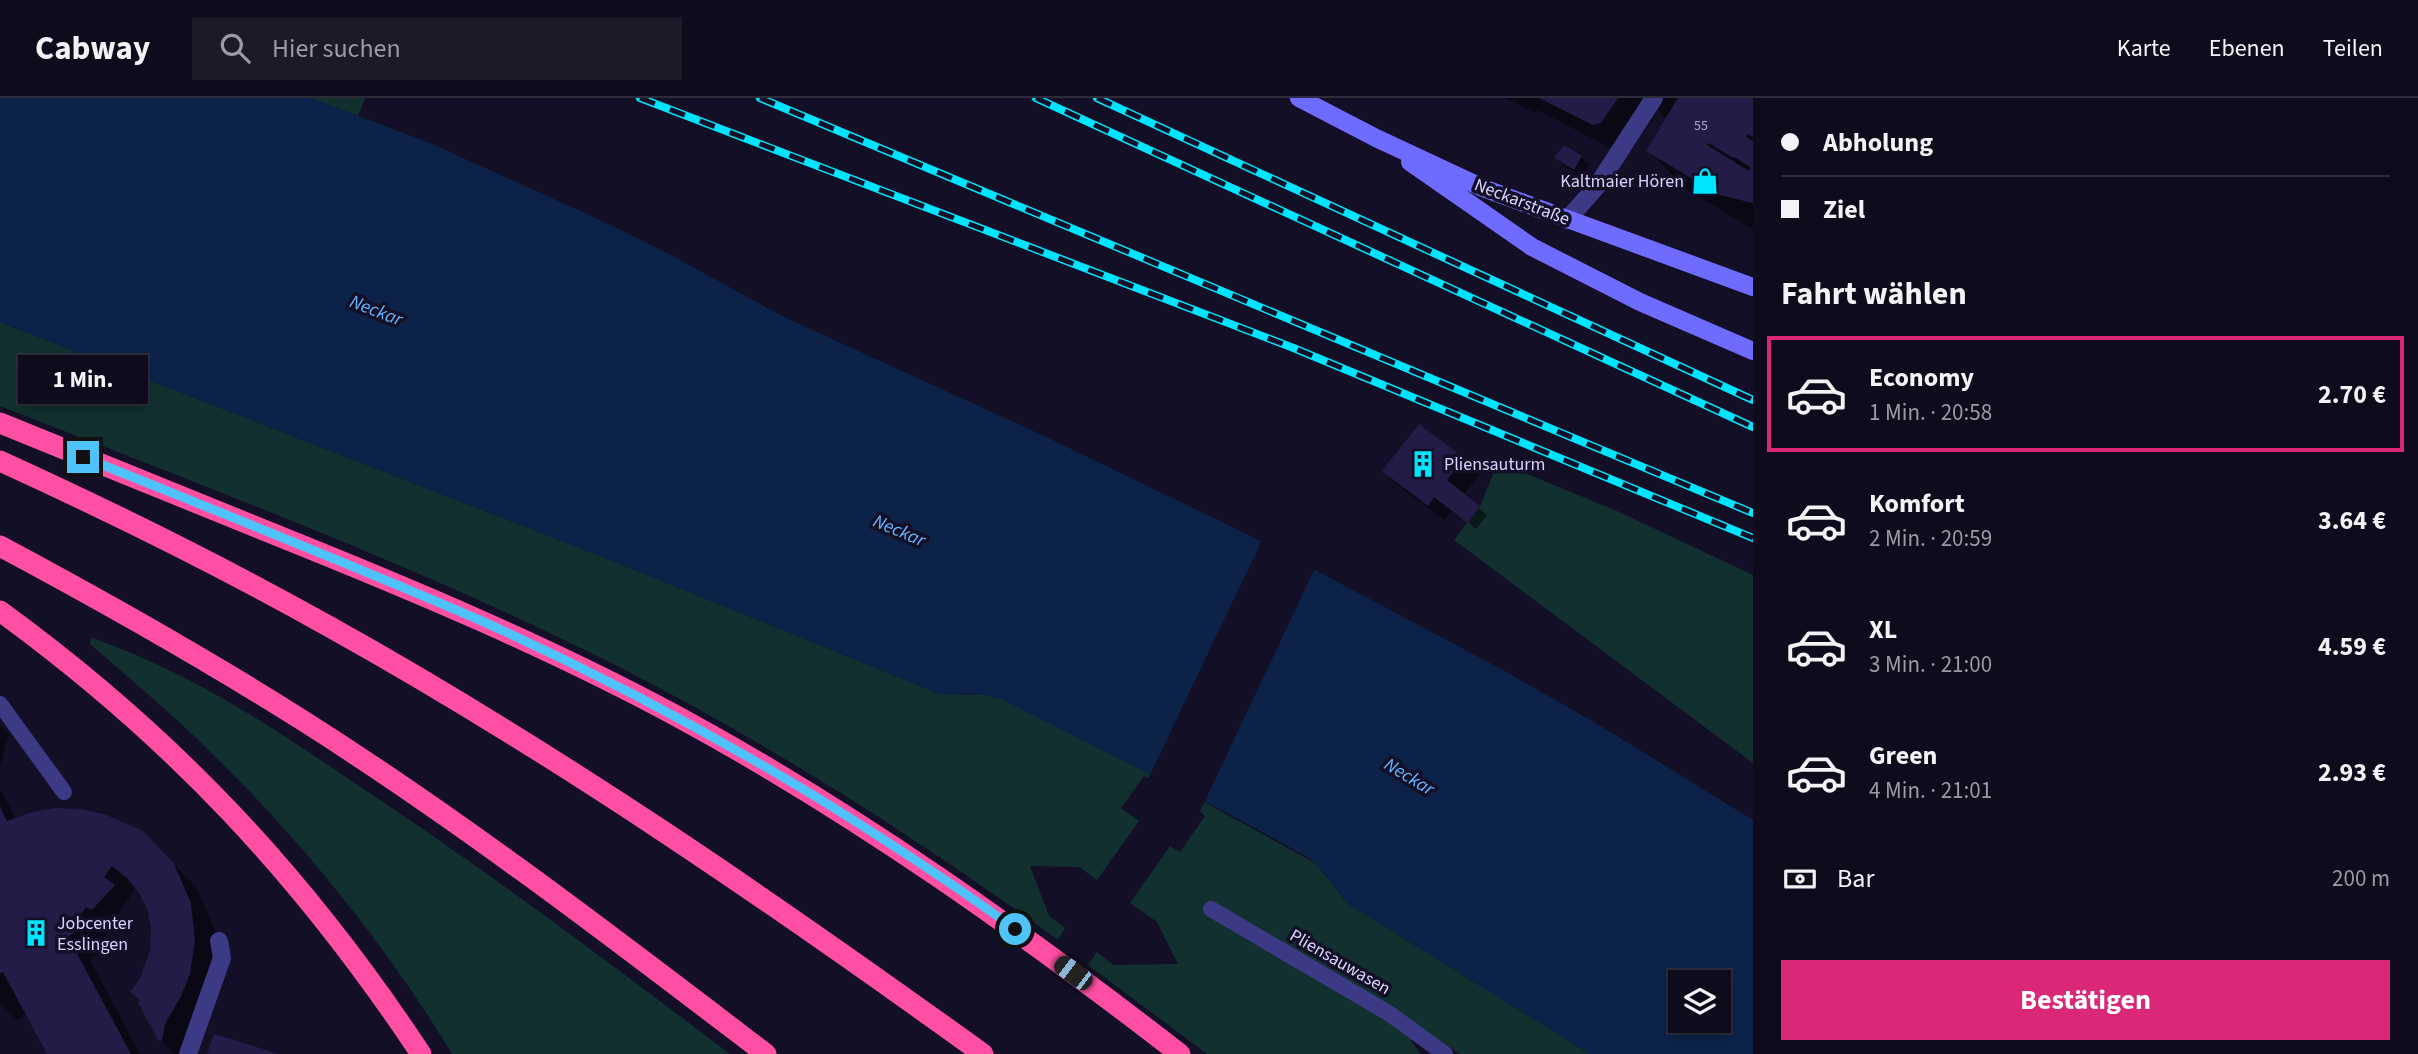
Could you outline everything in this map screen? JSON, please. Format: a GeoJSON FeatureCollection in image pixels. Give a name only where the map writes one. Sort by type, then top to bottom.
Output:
{"type":"FeatureCollection","features":[{"type":"Feature","properties":{"kind":"highway"},"geometry":{"type":"LineString","coordinates":[[0,423],[428,598],[588,671],[681,718],[784,777],[899,849],[996,915],[1180,1054]]}},
{"type":"Feature","properties":{"kind":"highway"},"geometry":{"type":"LineString","coordinates":[[0,461],[209,563],[330,627],[447,696],[697,853],[983,1054]]}},
{"type":"Feature","properties":{"kind":"highway"},"geometry":{"type":"LineString","coordinates":[[0,546],[208,661],[305,722],[424,802],[534,881],[766,1054]]}},
{"type":"Feature","properties":{"kind":"highway"},"geometry":{"type":"LineString","coordinates":[[0,611],[80,671],[124,709],[174,753],[245,826],[355,958],[421,1054]]}},
{"type":"Feature","properties":{"kind":"main road","name":"Neckarstraße"},"geometry":{"type":"LineString","coordinates":[[1299,98],[1483,188],[1753,287]]}},
{"type":"Feature","properties":{"kind":"main road"},"geometry":{"type":"LineString","coordinates":[[1376,138],[1532,247],[1640,302],[1753,351]]}},
{"type":"Feature","properties":{"kind":"street"},"geometry":{"type":"LineString","coordinates":[[1567,220],[1597,186],[1654,98]]}},
{"type":"Feature","properties":{"kind":"street"},"geometry":{"type":"LineString","coordinates":[[188,1054],[222,958],[219,941]]}},
{"type":"Feature","properties":{"kind":"lane"},"geometry":{"type":"LineString","coordinates":[[0,704],[64,792]]}},
{"type":"Feature","properties":{"kind":"lane","name":"Pliensauwasen"},"geometry":{"type":"LineString","coordinates":[[1211,909],[1390,1014],[1445,1054]]}},
{"type":"Feature","properties":{"kind":"green space"},"geometry":{"type":"Polygon","coordinates":[[[311,98],[365,98],[358,116],[311,98]]]}},
{"type":"Feature","properties":{"kind":"green space"},"geometry":{"type":"Polygon","coordinates":[[[0,322],[608,559],[940,694],[984,695],[1002,699],[1150,774],[1148,778],[1144,776],[1121,808],[1139,821],[1097,880],[1079,867],[1030,866],[1049,916],[1065,928],[1058,940],[847,797],[739,732],[627,671],[551,633],[395,564],[0,406],[0,322]]]}},
{"type":"Feature","properties":{"kind":"green space"},"geometry":{"type":"Polygon","coordinates":[[[1498,462],[1617,511],[1753,575],[1753,763],[1454,540],[1480,506],[1498,462]]]}},
{"type":"Feature","properties":{"kind":"green space"},"geometry":{"type":"Polygon","coordinates":[[[93,638],[201,686],[299,746],[504,886],[730,1054],[452,1054],[374,938],[285,829],[205,746],[90,644],[93,638]]]}},
{"type":"Feature","properties":{"kind":"green space"},"geometry":{"type":"Polygon","coordinates":[[[1204,802],[1317,864],[1347,903],[1590,1054],[1460,1054],[1423,1029],[1411,1041],[1421,1054],[1207,1054],[1088,965],[1097,952],[1113,965],[1178,964],[1157,922],[1130,903],[1170,846],[1180,852],[1205,816],[1200,811],[1204,802]]]}},
{"type":"Feature","properties":{"kind":"water","name":"Neckar"},"geometry":{"type":"Polygon","coordinates":[[[0,98],[311,98],[430,143],[596,218],[673,256],[782,316],[1040,434],[1255,538],[1503,670],[1601,726],[1753,820],[1753,1054],[1590,1054],[1347,903],[1324,872],[1309,858],[1233,816],[1002,699],[984,695],[940,694],[608,559],[0,322],[0,98]]]}},
{"type":"Feature","properties":{"kind":"pier"},"geometry":{"type":"Polygon","coordinates":[[[1263,538],[1316,566],[1203,805],[1149,777],[1263,538]]]}},
{"type":"Feature","properties":{"kind":"building"},"geometry":{"type":"Polygon","coordinates":[[[1539,98],[1618,98],[1601,123],[1593,125],[1539,98]]]}},
{"type":"Feature","properties":{"kind":"building"},"geometry":{"type":"Polygon","coordinates":[[[1678,98],[1753,98],[1753,137],[1748,134],[1746,137],[1753,141],[1753,203],[1719,195],[1646,151],[1678,98]],[[1709,143],[1707,145],[1749,171],[1751,168],[1709,143]]]}},
{"type":"Feature","properties":{"kind":"building"},"geometry":{"type":"Polygon","coordinates":[[[1564,145],[1582,156],[1574,170],[1554,158],[1564,145]]]}},
{"type":"Feature","properties":{"kind":"building","name":"Pliensauturm"},"geometry":{"type":"Polygon","coordinates":[[[1419,424],[1464,458],[1447,480],[1480,506],[1468,523],[1434,497],[1428,506],[1382,471],[1419,424]]]}},
{"type":"Feature","properties":{"kind":"building","name":"Jobcenter Esslingen"},"geometry":{"type":"Polygon","coordinates":[[[0,807],[7,821],[32,812],[56,808],[104,814],[143,831],[173,862],[191,903],[195,941],[190,974],[165,1024],[162,1041],[158,1040],[138,1003],[140,1000],[130,992],[140,978],[150,951],[148,911],[127,878],[112,866],[104,877],[115,885],[92,910],[86,907],[81,915],[88,922],[68,937],[131,1054],[47,1054],[3,972],[0,973],[0,807]]]}},
{"type":"Feature","properties":{"kind":"building"},"geometry":{"type":"Polygon","coordinates":[[[214,1034],[276,1053],[276,1054],[207,1054],[214,1034]]]}},
{"type":"Feature","properties":{"kind":"railway"},"geometry":{"type":"LineString","coordinates":[[640,98],[1291,347],[1753,538]]}},
{"type":"Feature","properties":{"kind":"railway"},"geometry":{"type":"LineString","coordinates":[[760,98],[1753,513]]}},
{"type":"Feature","properties":{"kind":"railway"},"geometry":{"type":"LineString","coordinates":[[1036,98],[1753,427]]}},
{"type":"Feature","properties":{"kind":"railway"},"geometry":{"type":"LineString","coordinates":[[1097,98],[1753,400]]}},
{"type":"Feature","properties":{"kind":"place","name":"Kaltmaier Hören"},"geometry":{"type":"Point","coordinates":[1705,181]}},
{"type":"Feature","properties":{"kind":"place","name":"Pliensauturm"},"geometry":{"type":"Point","coordinates":[1423,464]}},
{"type":"Feature","properties":{"kind":"place","name":"Jobcenter Esslingen"},"geometry":{"type":"Point","coordinates":[36,933]}},
{"type":"Feature","properties":{"kind":"route"},"geometry":{"type":"LineString","coordinates":[[83,457],[477,619],[681,718],[784,777],[888,842],[1015,929]]}}]}
